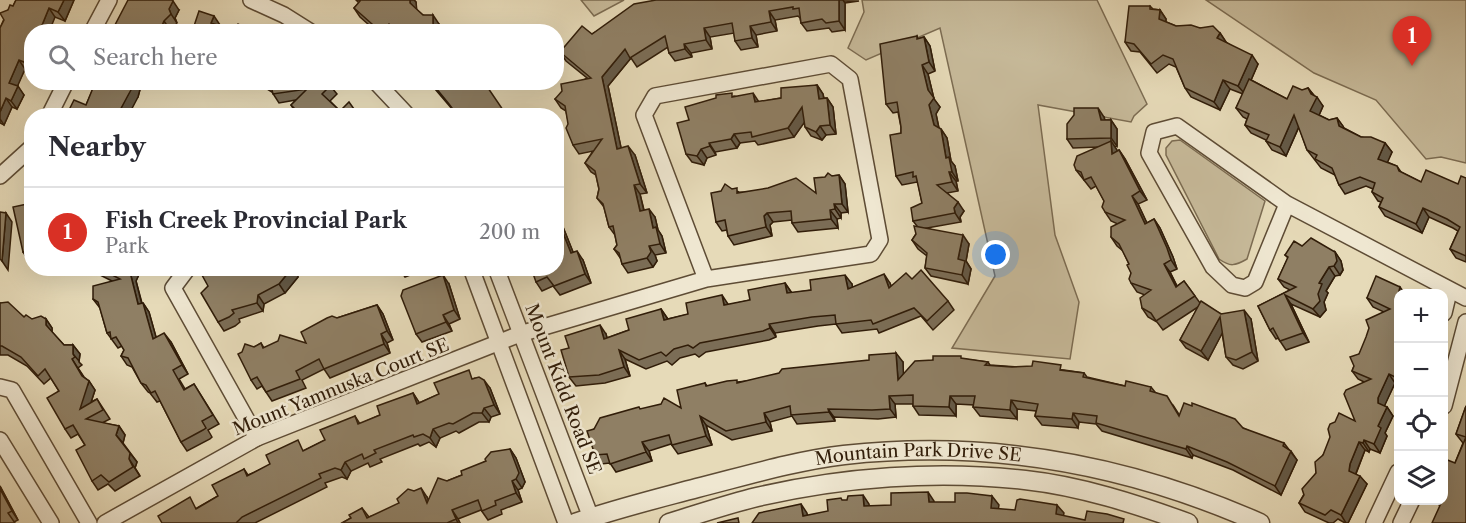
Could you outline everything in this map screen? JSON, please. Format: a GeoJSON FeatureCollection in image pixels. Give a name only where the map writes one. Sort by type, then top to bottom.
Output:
{"type":"FeatureCollection","features":[{"type":"Feature","properties":{"kind":"street"},"geometry":{"type":"LineString","coordinates":[[96,24],[109,0]]}},
{"type":"Feature","properties":{"kind":"street"},"geometry":{"type":"LineString","coordinates":[[256,1],[284,7],[302,24]]}},
{"type":"Feature","properties":{"kind":"street","name":"Mount Yamnuska Court SE"},"geometry":{"type":"LineString","coordinates":[[105,523],[257,438],[520,334],[706,279],[871,254],[880,240],[850,79],[840,69],[831,64],[655,96],[644,115],[706,279]]}},
{"type":"Feature","properties":{"kind":"street"},"geometry":{"type":"LineString","coordinates":[[53,108],[62,90]]}},
{"type":"Feature","properties":{"kind":"street"},"geometry":{"type":"LineString","coordinates":[[384,90],[400,108]]}},
{"type":"Feature","properties":{"kind":"street"},"geometry":{"type":"LineString","coordinates":[[1287,204],[1255,282],[1245,288],[1232,285],[1213,267],[1149,153],[1154,132],[1177,126],[1287,204],[1449,292],[1466,298]]}},
{"type":"Feature","properties":{"kind":"street"},"geometry":{"type":"LineString","coordinates":[[0,176],[24,154]]}},
{"type":"Feature","properties":{"kind":"street"},"geometry":{"type":"LineString","coordinates":[[182,276],[173,288],[257,438]]}},
{"type":"Feature","properties":{"kind":"street"},"geometry":{"type":"LineString","coordinates":[[474,276],[566,523]]}},
{"type":"Feature","properties":{"kind":"street","name":"Mount Kidd Road SE"},"geometry":{"type":"LineString","coordinates":[[499,276],[587,521]]}},
{"type":"Feature","properties":{"kind":"street"},"geometry":{"type":"LineString","coordinates":[[1445,397],[1466,322]]}},
{"type":"Feature","properties":{"kind":"street"},"geometry":{"type":"LineString","coordinates":[[0,387],[12,390],[89,523]]}},
{"type":"Feature","properties":{"kind":"street"},"geometry":{"type":"LineString","coordinates":[[0,440],[51,523]]}},
{"type":"Feature","properties":{"kind":"street","name":"Mountain Park Drive SE"},"geometry":{"type":"LineString","coordinates":[[587,521],[764,471],[843,455],[924,451],[1027,456],[1098,467],[1148,480],[1260,523]]}},
{"type":"Feature","properties":{"kind":"street","name":"Mountain Park Drive SE"},"geometry":{"type":"LineString","coordinates":[[669,523],[757,497],[847,481],[926,476],[1026,480],[1140,506],[1188,523]]}},
{"type":"Feature","properties":{"kind":"street"},"geometry":{"type":"LineString","coordinates":[[1374,523],[1394,480]]}},
{"type":"Feature","properties":{"kind":"street"},"geometry":{"type":"LineString","coordinates":[[1401,523],[1410,505]]}},
{"type":"Feature","properties":{"kind":"shaded area"},"geometry":{"type":"Polygon","coordinates":[[[581,0],[624,0],[594,16],[581,0]]]}},
{"type":"Feature","properties":{"kind":"shaded area"},"geometry":{"type":"Polygon","coordinates":[[[862,0],[1097,0],[1147,104],[1131,122],[1038,105],[1055,235],[1079,302],[1070,359],[952,348],[995,276],[940,28],[866,60],[848,48],[864,12],[862,0]]]}},
{"type":"Feature","properties":{"kind":"shaded area"},"geometry":{"type":"Polygon","coordinates":[[[1206,0],[1466,0],[1466,163],[1441,157],[1426,159],[1376,100],[1314,73],[1206,0]]]}},
{"type":"Feature","properties":{"kind":"shaded area"},"geometry":{"type":"Polygon","coordinates":[[[1180,140],[1265,201],[1247,259],[1230,264],[1219,259],[1166,155],[1166,148],[1172,141],[1180,140]]]}},
{"type":"Feature","properties":{"kind":"building"},"geometry":{"type":"Polygon","coordinates":[[[16,0],[64,0],[58,12],[49,8],[42,24],[24,24],[24,62],[19,60],[9,83],[18,86],[11,101],[6,98],[0,112],[0,28],[4,20],[0,13],[8,10],[10,5],[13,6],[16,0]]]}},
{"type":"Feature","properties":{"kind":"building"},"geometry":{"type":"Polygon","coordinates":[[[128,0],[173,1],[169,9],[171,14],[163,24],[116,24],[128,0]]]}},
{"type":"Feature","properties":{"kind":"building"},"geometry":{"type":"Polygon","coordinates":[[[410,0],[410,3],[423,15],[433,15],[433,24],[372,24],[354,8],[360,1],[410,0]]]}},
{"type":"Feature","properties":{"kind":"building"},"geometry":{"type":"Polygon","coordinates":[[[656,0],[839,0],[839,21],[826,23],[822,19],[801,23],[799,8],[793,9],[793,7],[769,11],[771,22],[750,26],[752,38],[735,41],[732,23],[704,28],[706,40],[684,44],[685,49],[669,53],[665,36],[630,58],[625,49],[602,77],[617,149],[628,146],[640,184],[634,185],[640,211],[649,209],[653,228],[656,227],[660,244],[649,246],[651,252],[647,258],[622,264],[619,253],[614,249],[617,245],[613,226],[609,227],[603,204],[597,198],[599,189],[595,171],[585,163],[602,139],[573,145],[566,128],[568,124],[565,106],[555,99],[564,90],[564,83],[591,78],[564,55],[564,47],[582,26],[592,34],[634,4],[656,0]]]}},
{"type":"Feature","properties":{"kind":"building"},"geometry":{"type":"Polygon","coordinates":[[[1129,6],[1150,6],[1150,9],[1160,10],[1159,19],[1176,26],[1191,25],[1200,28],[1213,26],[1220,33],[1217,38],[1252,55],[1238,86],[1223,80],[1214,102],[1185,88],[1173,59],[1163,55],[1151,64],[1134,44],[1125,42],[1129,6]]]}},
{"type":"Feature","properties":{"kind":"building"},"geometry":{"type":"Polygon","coordinates":[[[199,11],[214,16],[211,23],[214,24],[195,24],[199,11]]]}},
{"type":"Feature","properties":{"kind":"building"},"geometry":{"type":"Polygon","coordinates":[[[917,36],[917,39],[924,37],[929,62],[922,65],[928,90],[934,98],[929,105],[934,125],[941,129],[946,158],[949,157],[952,172],[949,172],[952,182],[937,185],[958,202],[954,208],[955,213],[913,221],[911,208],[922,203],[913,172],[896,176],[890,135],[901,133],[901,127],[897,102],[886,104],[880,44],[917,36]]]}},
{"type":"Feature","properties":{"kind":"building"},"geometry":{"type":"Polygon","coordinates":[[[1249,79],[1287,99],[1293,86],[1302,90],[1308,88],[1311,94],[1317,97],[1310,111],[1329,120],[1337,118],[1339,126],[1361,137],[1371,137],[1385,143],[1378,159],[1397,166],[1399,171],[1421,182],[1426,170],[1458,184],[1461,176],[1466,178],[1466,256],[1450,249],[1460,227],[1447,219],[1423,208],[1416,224],[1379,207],[1383,198],[1372,192],[1375,183],[1360,177],[1339,185],[1332,168],[1315,159],[1317,155],[1307,150],[1294,115],[1280,147],[1266,141],[1269,135],[1245,125],[1249,114],[1236,108],[1249,79]]]}},
{"type":"Feature","properties":{"kind":"building"},"geometry":{"type":"Polygon","coordinates":[[[817,85],[819,99],[827,98],[830,125],[820,126],[816,132],[805,127],[802,107],[788,128],[752,137],[751,132],[734,134],[731,139],[709,143],[710,146],[701,149],[697,156],[686,154],[677,123],[689,120],[685,107],[716,98],[716,95],[732,93],[732,97],[753,93],[755,102],[781,98],[781,88],[817,85]]]}},
{"type":"Feature","properties":{"kind":"building"},"geometry":{"type":"Polygon","coordinates":[[[92,90],[131,90],[121,108],[70,108],[74,100],[86,105],[92,90]]]}},
{"type":"Feature","properties":{"kind":"building"},"geometry":{"type":"Polygon","coordinates":[[[272,90],[300,90],[273,94],[272,90]]]}},
{"type":"Feature","properties":{"kind":"building"},"geometry":{"type":"Polygon","coordinates":[[[306,90],[326,90],[322,94],[337,108],[294,108],[291,105],[306,90]]]}},
{"type":"Feature","properties":{"kind":"building"},"geometry":{"type":"Polygon","coordinates":[[[437,90],[489,90],[502,108],[452,108],[437,90]]]}},
{"type":"Feature","properties":{"kind":"building"},"geometry":{"type":"Polygon","coordinates":[[[349,102],[353,108],[343,108],[349,102]]]}},
{"type":"Feature","properties":{"kind":"building"},"geometry":{"type":"Polygon","coordinates":[[[1074,108],[1098,108],[1101,120],[1111,120],[1111,138],[1067,139],[1067,124],[1074,115],[1074,108]]]}},
{"type":"Feature","properties":{"kind":"building"},"geometry":{"type":"Polygon","coordinates":[[[1111,141],[1112,154],[1119,150],[1140,191],[1132,196],[1145,224],[1154,219],[1167,248],[1171,260],[1164,264],[1176,287],[1184,281],[1195,296],[1156,321],[1151,313],[1142,308],[1140,298],[1151,290],[1131,283],[1129,279],[1131,273],[1127,265],[1129,264],[1119,244],[1111,237],[1111,227],[1125,220],[1105,212],[1102,207],[1104,201],[1091,177],[1084,180],[1081,172],[1076,170],[1074,165],[1077,156],[1111,141]]]}},
{"type":"Feature","properties":{"kind":"building"},"geometry":{"type":"Polygon","coordinates":[[[828,173],[832,176],[839,175],[842,204],[834,204],[835,209],[830,210],[831,219],[792,223],[791,211],[767,213],[764,216],[766,227],[728,236],[725,220],[716,222],[711,193],[721,191],[725,184],[732,189],[737,188],[737,193],[768,188],[796,178],[816,193],[814,178],[825,177],[828,173]]]}},
{"type":"Feature","properties":{"kind":"building"},"geometry":{"type":"Polygon","coordinates":[[[24,205],[24,252],[23,252],[13,207],[24,205]]]}},
{"type":"Feature","properties":{"kind":"building"},"geometry":{"type":"Polygon","coordinates":[[[0,212],[6,213],[2,261],[0,259],[0,212]]]}},
{"type":"Feature","properties":{"kind":"building"},"geometry":{"type":"Polygon","coordinates":[[[914,226],[963,235],[958,259],[965,261],[962,275],[925,268],[927,253],[912,240],[916,234],[914,226]]]}},
{"type":"Feature","properties":{"kind":"building"},"geometry":{"type":"Polygon","coordinates":[[[564,236],[571,253],[577,251],[585,274],[554,286],[547,277],[536,282],[534,276],[564,276],[564,236]]]}},
{"type":"Feature","properties":{"kind":"building"},"geometry":{"type":"Polygon","coordinates":[[[1311,238],[1335,252],[1337,261],[1334,266],[1329,267],[1319,283],[1322,284],[1318,294],[1320,301],[1313,309],[1285,295],[1303,333],[1280,341],[1273,328],[1270,330],[1258,306],[1296,287],[1278,279],[1288,257],[1285,255],[1294,241],[1302,246],[1311,238]]]}},
{"type":"Feature","properties":{"kind":"building"},"geometry":{"type":"Polygon","coordinates":[[[921,270],[948,301],[927,321],[914,308],[873,324],[871,320],[836,324],[835,315],[769,324],[770,328],[763,331],[700,343],[693,348],[688,345],[674,349],[666,356],[661,352],[639,360],[619,350],[624,367],[599,375],[569,377],[561,350],[569,348],[565,336],[600,325],[604,339],[629,330],[626,319],[661,309],[664,320],[688,314],[686,303],[722,295],[724,305],[750,300],[748,290],[785,283],[787,293],[811,290],[810,280],[845,275],[848,289],[884,274],[889,288],[906,273],[912,279],[921,270]]]}},
{"type":"Feature","properties":{"kind":"building"},"geometry":{"type":"Polygon","coordinates":[[[114,276],[131,276],[138,304],[143,303],[153,339],[164,333],[182,365],[173,370],[184,390],[194,384],[213,415],[202,421],[206,428],[181,442],[155,391],[151,393],[146,385],[141,383],[128,358],[121,356],[124,350],[116,337],[111,339],[110,332],[107,333],[98,302],[93,299],[93,286],[120,279],[114,276]]]}},
{"type":"Feature","properties":{"kind":"building"},"geometry":{"type":"Polygon","coordinates":[[[203,276],[286,276],[279,284],[258,295],[257,303],[232,310],[234,313],[218,322],[201,293],[208,286],[203,276]]]}},
{"type":"Feature","properties":{"kind":"building"},"geometry":{"type":"Polygon","coordinates":[[[443,276],[454,310],[443,315],[446,322],[416,334],[401,296],[403,290],[443,276]]]}},
{"type":"Feature","properties":{"kind":"building"},"geometry":{"type":"Polygon","coordinates":[[[1376,276],[1400,287],[1394,289],[1394,376],[1389,374],[1378,398],[1378,403],[1387,407],[1378,426],[1381,428],[1374,444],[1364,440],[1363,443],[1359,442],[1350,464],[1349,471],[1360,476],[1341,515],[1331,510],[1325,515],[1299,503],[1304,495],[1302,489],[1316,473],[1315,462],[1323,455],[1330,437],[1328,429],[1330,424],[1335,422],[1339,413],[1355,421],[1344,394],[1346,390],[1371,379],[1352,371],[1354,366],[1350,357],[1359,354],[1369,328],[1366,320],[1390,309],[1367,298],[1376,276]]]}},
{"type":"Feature","properties":{"kind":"building"},"geometry":{"type":"Polygon","coordinates":[[[1201,301],[1221,314],[1244,310],[1252,352],[1236,360],[1226,357],[1220,317],[1201,351],[1180,340],[1201,301]]]}},
{"type":"Feature","properties":{"kind":"building"},"geometry":{"type":"Polygon","coordinates":[[[8,302],[24,317],[26,315],[32,319],[41,316],[46,319],[46,325],[64,345],[73,345],[75,357],[72,359],[82,376],[89,381],[80,409],[97,399],[103,410],[86,419],[119,426],[116,435],[130,453],[129,459],[133,467],[109,482],[101,475],[92,481],[76,450],[85,445],[73,425],[65,429],[47,398],[59,391],[45,369],[38,376],[21,357],[0,346],[0,303],[8,302]]]}},
{"type":"Feature","properties":{"kind":"building"},"geometry":{"type":"Polygon","coordinates":[[[377,305],[387,331],[381,334],[384,344],[324,369],[319,359],[296,371],[300,379],[266,392],[257,377],[251,380],[238,354],[242,352],[245,344],[254,347],[261,343],[263,348],[278,341],[280,335],[306,343],[301,332],[327,318],[332,316],[337,318],[377,305]]]}},
{"type":"Feature","properties":{"kind":"building"},"geometry":{"type":"Polygon","coordinates":[[[896,353],[898,380],[915,361],[933,360],[933,356],[961,356],[961,358],[988,362],[985,365],[1032,366],[1033,361],[1061,365],[1060,370],[1084,373],[1083,377],[1125,386],[1126,381],[1151,387],[1150,391],[1167,396],[1179,416],[1184,403],[1192,406],[1192,403],[1235,419],[1243,428],[1284,443],[1283,446],[1291,451],[1275,486],[1227,462],[1187,446],[1186,449],[1096,423],[1097,416],[1073,413],[1072,419],[1035,416],[1038,404],[1011,400],[1010,410],[973,407],[975,396],[950,396],[949,407],[913,406],[913,395],[889,396],[890,409],[828,409],[829,412],[791,415],[790,406],[764,413],[766,422],[726,431],[700,416],[706,436],[672,445],[669,435],[642,442],[646,452],[610,464],[607,454],[595,455],[587,431],[594,429],[600,418],[639,407],[640,409],[661,404],[664,398],[681,408],[677,390],[705,383],[706,386],[737,380],[737,383],[779,373],[782,369],[869,360],[869,355],[896,353]]]}},
{"type":"Feature","properties":{"kind":"building"},"geometry":{"type":"Polygon","coordinates":[[[469,370],[472,379],[479,377],[484,380],[494,405],[484,408],[482,413],[473,413],[453,424],[449,423],[433,429],[430,438],[423,434],[414,437],[413,435],[374,450],[376,453],[364,459],[362,454],[345,462],[341,470],[335,468],[319,474],[321,478],[242,517],[236,523],[162,523],[158,516],[190,497],[196,509],[218,496],[212,485],[244,469],[247,476],[270,464],[266,455],[298,440],[303,451],[325,440],[320,430],[355,416],[358,424],[380,415],[377,406],[413,393],[417,404],[439,394],[434,383],[469,370]]]}},
{"type":"Feature","properties":{"kind":"building"},"geometry":{"type":"Polygon","coordinates":[[[1466,406],[1466,437],[1456,434],[1466,406]]]}},
{"type":"Feature","properties":{"kind":"building"},"geometry":{"type":"Polygon","coordinates":[[[1466,437],[1466,523],[1432,523],[1440,505],[1448,505],[1448,460],[1455,463],[1466,437]]]}},
{"type":"Feature","properties":{"kind":"building"},"geometry":{"type":"Polygon","coordinates":[[[510,449],[519,473],[512,481],[516,493],[495,501],[496,505],[482,511],[478,500],[452,510],[456,519],[447,523],[342,523],[351,518],[349,515],[362,508],[367,518],[399,503],[397,499],[408,489],[414,491],[421,488],[427,503],[438,478],[447,481],[462,475],[461,471],[486,461],[485,459],[491,452],[510,449]]]}},
{"type":"Feature","properties":{"kind":"building"},"geometry":{"type":"Polygon","coordinates":[[[0,489],[12,511],[8,513],[15,523],[0,523],[0,489]]]}},
{"type":"Feature","properties":{"kind":"building"},"geometry":{"type":"Polygon","coordinates":[[[928,492],[929,502],[955,502],[955,493],[967,493],[992,496],[991,508],[1015,510],[1017,500],[1020,499],[1057,505],[1056,514],[1085,520],[1087,511],[1124,519],[1123,523],[752,523],[759,513],[801,504],[803,516],[828,511],[827,500],[841,498],[847,500],[848,496],[863,495],[864,506],[891,505],[891,493],[928,492]]]}},
{"type":"Feature","properties":{"kind":"building"},"geometry":{"type":"Polygon","coordinates":[[[738,518],[739,523],[717,523],[738,518]]]}},
{"type":"Feature","properties":{"kind":"place","name":"Fish Creek Provincial Park"},"geometry":{"type":"Point","coordinates":[1412,66]}}]}
